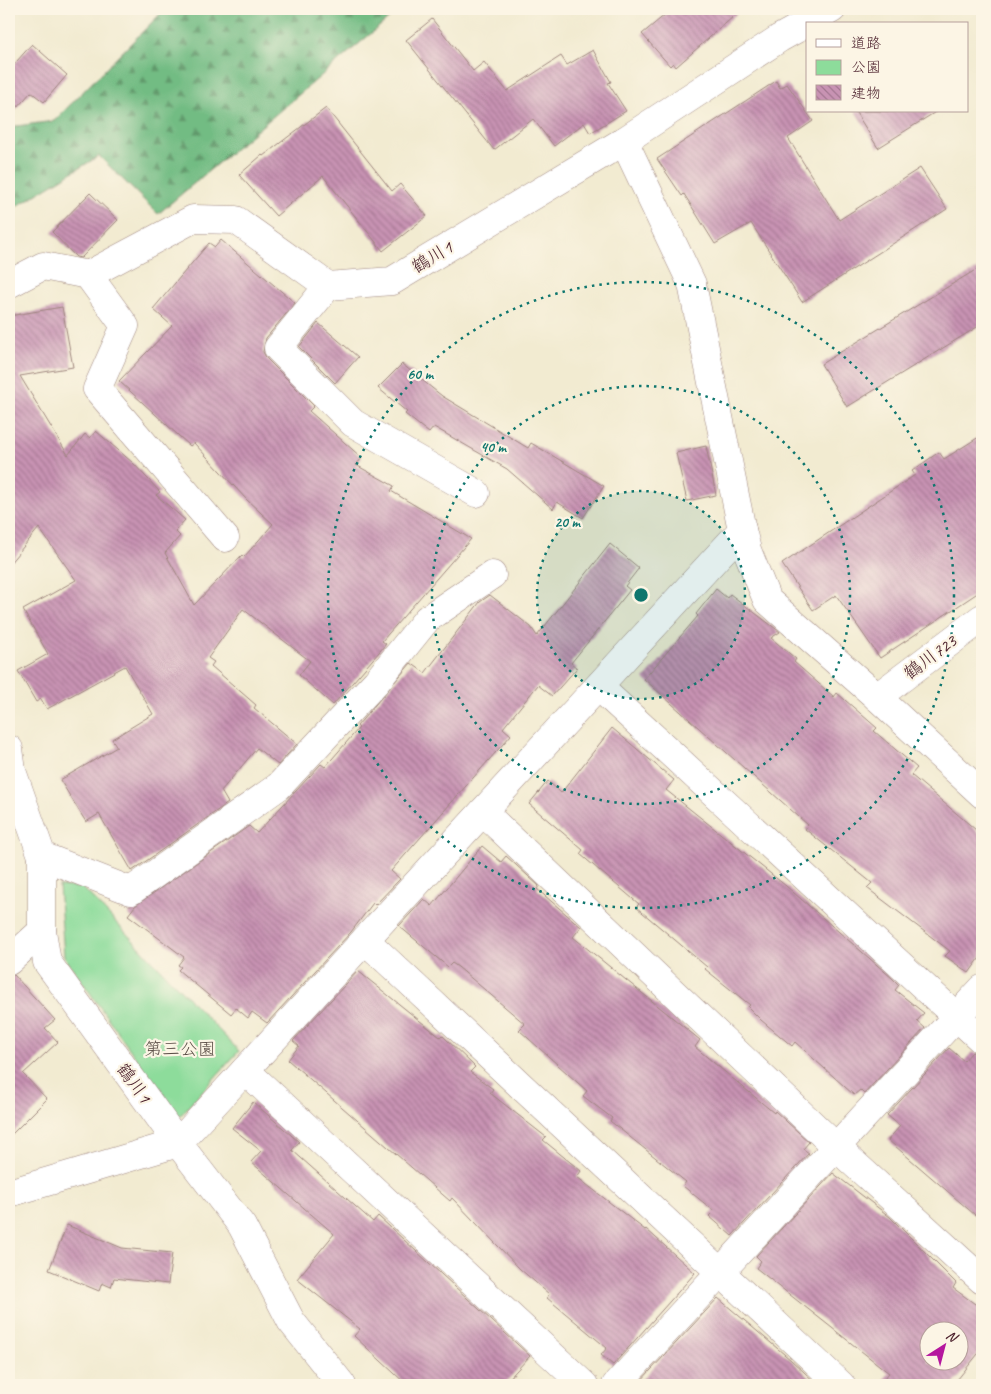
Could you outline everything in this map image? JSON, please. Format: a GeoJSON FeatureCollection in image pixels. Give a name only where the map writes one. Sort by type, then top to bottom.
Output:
{"type":"FeatureCollection","features":[{"type":"Feature","properties":{"kind":"street","name":"鶴川1"},"geometry":{"type":"LineString","coordinates":[[809,22],[832,9]]}},
{"type":"Feature","properties":{"kind":"street","name":"鶴川1"},"geometry":{"type":"LineString","coordinates":[[328,286],[392,281],[624,141],[780,38],[806,24]]}},
{"type":"Feature","properties":{"kind":"street"},"geometry":{"type":"LineString","coordinates":[[624,141],[692,284],[742,530],[747,550],[767,600],[877,697],[982,794]]}},
{"type":"Feature","properties":{"kind":"street"},"geometry":{"type":"LineString","coordinates":[[9,284],[43,266],[88,275],[193,219],[236,220],[328,286],[278,348],[353,423],[476,493]]}},
{"type":"Feature","properties":{"kind":"street"},"geometry":{"type":"LineString","coordinates":[[88,275],[125,326],[97,389],[225,538]]}},
{"type":"Feature","properties":{"kind":"street"},"geometry":{"type":"LineString","coordinates":[[9,1192],[178,1143],[742,530]]}},
{"type":"Feature","properties":{"kind":"street"},"geometry":{"type":"LineString","coordinates":[[42,856],[131,891],[280,786],[376,682],[427,619],[492,575]]}},
{"type":"Feature","properties":{"kind":"street","name":"鶴川723"},"geometry":{"type":"LineString","coordinates":[[877,697],[982,618]]}},
{"type":"Feature","properties":{"kind":"street"},"geometry":{"type":"LineString","coordinates":[[599,687],[982,1040]]}},
{"type":"Feature","properties":{"kind":"street","name":"鶴川1"},"geometry":{"type":"LineString","coordinates":[[9,749],[12,771],[42,856],[42,931],[47,962],[178,1143],[242,1226],[291,1321],[342,1385]]}},
{"type":"Feature","properties":{"kind":"street"},"geometry":{"type":"LineString","coordinates":[[484,812],[836,1147],[982,1280]]}},
{"type":"Feature","properties":{"kind":"street"},"geometry":{"type":"LineString","coordinates":[[9,961],[42,931]]}},
{"type":"Feature","properties":{"kind":"street"},"geometry":{"type":"LineString","coordinates":[[365,940],[841,1385]]}},
{"type":"Feature","properties":{"kind":"street"},"geometry":{"type":"LineString","coordinates":[[616,1385],[982,989]]}},
{"type":"Feature","properties":{"kind":"street"},"geometry":{"type":"LineString","coordinates":[[245,1070],[584,1385]]}},
{"type":"Feature","properties":{"kind":"green space"},"geometry":{"type":"Polygon","coordinates":[[[165,9],[400,9],[158,214],[99,156],[9,211],[9,127],[54,121],[165,9]]]}},
{"type":"Feature","properties":{"kind":"green space","name":"第三公園"},"geometry":{"type":"Polygon","coordinates":[[[59,886],[83,888],[239,1051],[178,1118],[64,956],[59,886]]]}},
{"type":"Feature","properties":{"kind":"building"},"geometry":{"type":"Polygon","coordinates":[[[672,9],[742,9],[676,67],[673,63],[670,66],[642,34],[672,9]]]}},
{"type":"Feature","properties":{"kind":"building"},"geometry":{"type":"Polygon","coordinates":[[[432,19],[473,71],[484,62],[507,91],[561,56],[567,65],[593,50],[611,82],[608,83],[626,111],[590,133],[584,123],[554,146],[533,119],[494,150],[406,40],[432,19]]]}},
{"type":"Feature","properties":{"kind":"building"},"geometry":{"type":"Polygon","coordinates":[[[32,44],[67,75],[44,102],[31,92],[9,117],[9,70],[32,44]]]}},
{"type":"Feature","properties":{"kind":"building"},"geometry":{"type":"Polygon","coordinates":[[[776,81],[780,88],[787,84],[813,121],[788,138],[839,220],[920,168],[947,209],[802,302],[751,223],[715,244],[684,194],[682,196],[657,159],[776,81]]]}},
{"type":"Feature","properties":{"kind":"building"},"geometry":{"type":"Polygon","coordinates":[[[326,108],[392,191],[400,184],[427,216],[383,251],[323,176],[276,216],[239,175],[262,155],[326,108]]]}},
{"type":"Feature","properties":{"kind":"building"},"geometry":{"type":"Polygon","coordinates":[[[856,112],[935,112],[878,148],[856,112]]]}},
{"type":"Feature","properties":{"kind":"building"},"geometry":{"type":"Polygon","coordinates":[[[90,193],[118,220],[81,258],[76,257],[52,232],[90,193]]]}},
{"type":"Feature","properties":{"kind":"building"},"geometry":{"type":"Polygon","coordinates":[[[221,240],[295,303],[266,338],[263,352],[267,359],[314,406],[309,411],[362,458],[356,465],[394,486],[391,491],[471,539],[382,641],[386,644],[333,705],[299,675],[310,661],[243,609],[208,658],[214,662],[211,666],[256,705],[254,708],[297,744],[278,765],[257,748],[221,791],[228,803],[132,871],[99,814],[86,822],[60,780],[117,747],[112,739],[153,714],[125,666],[47,709],[41,699],[36,702],[18,671],[48,654],[23,610],[76,580],[39,528],[9,564],[9,316],[62,307],[73,367],[20,376],[68,455],[85,434],[90,438],[96,431],[133,463],[160,492],[156,495],[185,520],[175,531],[180,536],[165,553],[194,605],[242,555],[244,557],[273,524],[247,500],[194,443],[190,446],[119,381],[172,326],[153,309],[209,243],[215,247],[221,240]]]}},
{"type":"Feature","properties":{"kind":"building"},"geometry":{"type":"Polygon","coordinates":[[[982,266],[982,324],[847,407],[821,364],[982,266]]]}},
{"type":"Feature","properties":{"kind":"building"},"geometry":{"type":"Polygon","coordinates":[[[318,323],[358,357],[335,383],[299,347],[318,323]]]}},
{"type":"Feature","properties":{"kind":"building"},"geometry":{"type":"Polygon","coordinates":[[[402,364],[442,396],[528,448],[531,443],[604,486],[583,518],[557,502],[553,509],[507,469],[434,427],[429,433],[405,414],[407,412],[378,388],[402,364]]]}},
{"type":"Feature","properties":{"kind":"building"},"geometry":{"type":"Polygon","coordinates":[[[982,435],[982,590],[880,658],[836,595],[813,610],[782,564],[915,475],[912,471],[939,452],[944,459],[982,435]]]}},
{"type":"Feature","properties":{"kind":"building"},"geometry":{"type":"Polygon","coordinates":[[[706,446],[716,495],[687,501],[676,453],[706,446]]]}},
{"type":"Feature","properties":{"kind":"building"},"geometry":{"type":"Polygon","coordinates":[[[610,544],[639,568],[625,586],[630,590],[571,663],[577,668],[552,696],[538,685],[503,728],[511,735],[391,871],[400,879],[375,905],[373,903],[351,932],[267,1023],[252,1012],[248,1018],[236,1008],[231,1014],[178,970],[181,967],[178,965],[184,957],[128,915],[135,906],[249,826],[257,833],[321,764],[325,767],[411,663],[425,673],[480,602],[490,595],[531,627],[537,636],[610,544]]]}},
{"type":"Feature","properties":{"kind":"building"},"geometry":{"type":"Polygon","coordinates":[[[716,589],[727,598],[730,594],[780,632],[771,638],[796,659],[794,662],[834,697],[837,693],[877,728],[874,731],[917,768],[911,775],[982,835],[982,955],[969,973],[945,956],[950,951],[867,888],[872,883],[805,829],[808,825],[644,679],[698,616],[696,614],[716,589]]]}},
{"type":"Feature","properties":{"kind":"building"},"geometry":{"type":"Polygon","coordinates":[[[612,728],[674,780],[666,790],[786,886],[892,978],[899,985],[895,990],[924,1013],[917,1021],[925,1028],[864,1094],[860,1090],[854,1095],[795,1042],[792,1046],[761,1020],[748,1007],[750,1005],[705,969],[707,967],[636,907],[639,904],[580,854],[583,850],[529,804],[548,781],[561,793],[612,728]]]}},
{"type":"Feature","properties":{"kind":"building"},"geometry":{"type":"Polygon","coordinates":[[[482,846],[501,862],[506,856],[516,865],[539,886],[537,889],[581,927],[573,937],[700,1040],[695,1047],[774,1113],[775,1111],[809,1142],[803,1149],[809,1153],[732,1236],[709,1216],[714,1211],[683,1186],[686,1182],[610,1121],[612,1118],[583,1096],[587,1091],[519,1030],[525,1024],[458,967],[452,963],[448,967],[399,926],[424,899],[432,906],[482,846]]]}},
{"type":"Feature","properties":{"kind":"building"},"geometry":{"type":"Polygon","coordinates":[[[358,971],[440,1037],[442,1035],[475,1067],[470,1072],[493,1089],[490,1093],[546,1137],[543,1140],[581,1171],[577,1177],[646,1229],[695,1273],[613,1365],[601,1355],[607,1348],[547,1298],[549,1294],[520,1269],[452,1198],[450,1201],[288,1060],[299,1046],[293,1041],[358,971]]]}},
{"type":"Feature","properties":{"kind":"building"},"geometry":{"type":"Polygon","coordinates":[[[14,975],[55,1020],[45,1028],[58,1042],[23,1074],[47,1099],[9,1137],[9,976],[14,975]]]}},
{"type":"Feature","properties":{"kind":"building"},"geometry":{"type":"Polygon","coordinates":[[[949,1048],[964,1061],[972,1052],[982,1055],[982,1221],[888,1140],[900,1126],[887,1115],[949,1048]]]}},
{"type":"Feature","properties":{"kind":"building"},"geometry":{"type":"Polygon","coordinates":[[[253,1102],[299,1142],[292,1150],[373,1222],[378,1216],[530,1356],[503,1385],[407,1385],[354,1336],[360,1329],[297,1279],[334,1234],[251,1162],[261,1151],[232,1128],[253,1102]]]}},
{"type":"Feature","properties":{"kind":"building"},"geometry":{"type":"Polygon","coordinates":[[[833,1173],[890,1217],[956,1283],[953,1288],[982,1309],[982,1349],[968,1366],[968,1322],[918,1322],[918,1372],[963,1372],[953,1385],[879,1385],[889,1373],[756,1268],[761,1261],[756,1256],[833,1173]]]}},
{"type":"Feature","properties":{"kind":"building"},"geometry":{"type":"Polygon","coordinates":[[[67,1225],[122,1248],[172,1253],[168,1284],[114,1278],[111,1287],[102,1283],[99,1291],[49,1270],[67,1225]]]}},
{"type":"Feature","properties":{"kind":"building"},"geometry":{"type":"Polygon","coordinates":[[[718,1298],[791,1360],[818,1385],[637,1385],[718,1298]]]}}]}
